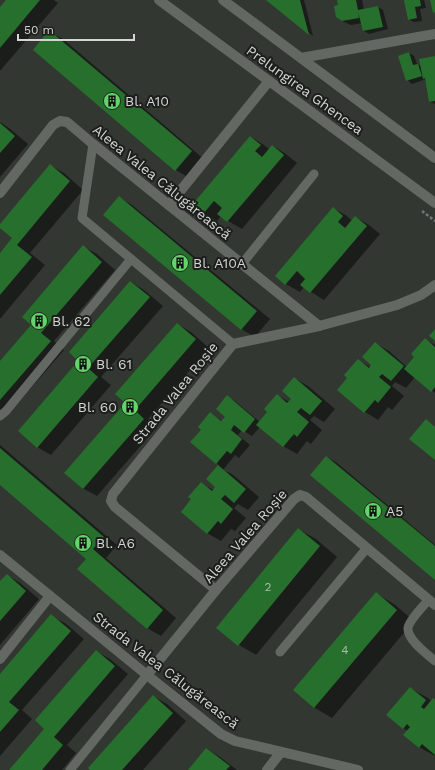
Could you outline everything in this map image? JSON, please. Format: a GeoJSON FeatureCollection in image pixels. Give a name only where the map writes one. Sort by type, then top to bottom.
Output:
{"type":"FeatureCollection","features":[{"type":"Feature","properties":{"kind":"street","name":"Prelungirea Ghencea"},"geometry":{"type":"LineString","coordinates":[[159,0],[435,203]]}},
{"type":"Feature","properties":{"kind":"street","name":"Prelungirea Ghencea"},"geometry":{"type":"LineString","coordinates":[[223,0],[435,158]]}},
{"type":"Feature","properties":{"kind":"street"},"geometry":{"type":"LineString","coordinates":[[301,58],[435,34]]}},
{"type":"Feature","properties":{"kind":"street"},"geometry":{"type":"LineString","coordinates":[[169,205],[269,81]]}},
{"type":"Feature","properties":{"kind":"street","name":"Aleea Valea Călugărească"},"geometry":{"type":"LineString","coordinates":[[0,193],[53,125],[60,121],[67,122],[319,326]]}},
{"type":"Feature","properties":{"kind":"street","name":"Strada Valea Roșie"},"geometry":{"type":"LineString","coordinates":[[216,590],[115,507],[111,501],[113,494],[233,344],[319,326],[398,305],[421,295],[435,285]]}},
{"type":"Feature","properties":{"kind":"street","name":"Aleea Valea Roșie"},"geometry":{"type":"LineString","coordinates":[[146,675],[216,590],[294,499],[300,495],[306,497],[432,602]]}},
{"type":"Feature","properties":{"kind":"street","name":"Strada Valea Călugărească"},"geometry":{"type":"LineString","coordinates":[[0,555],[146,675],[221,734],[235,741],[358,770]]}},
{"type":"Feature","properties":{"kind":"street"},"geometry":{"type":"LineString","coordinates":[[0,659],[50,596]]}},
{"type":"Feature","properties":{"kind":"street"},"geometry":{"type":"LineString","coordinates":[[267,770],[281,752]]}},
{"type":"Feature","properties":{"kind":"lane"},"geometry":{"type":"LineString","coordinates":[[93,144],[82,218],[233,344]]}},
{"type":"Feature","properties":{"kind":"lane"},"geometry":{"type":"LineString","coordinates":[[242,264],[314,174]]}},
{"type":"Feature","properties":{"kind":"lane"},"geometry":{"type":"LineString","coordinates":[[0,416],[6,411],[131,259]]}},
{"type":"Feature","properties":{"kind":"lane"},"geometry":{"type":"LineString","coordinates":[[280,652],[367,548]]}},
{"type":"Feature","properties":{"kind":"lane"},"geometry":{"type":"LineString","coordinates":[[432,602],[412,621],[408,627],[410,635],[417,646],[435,661]]}},
{"type":"Feature","properties":{"kind":"lane"},"geometry":{"type":"LineString","coordinates":[[70,770],[146,675]]}},
{"type":"Feature","properties":{"kind":"building"},"geometry":{"type":"Polygon","coordinates":[[[6,0],[40,0],[0,48],[0,7],[6,0]]]}},
{"type":"Feature","properties":{"kind":"building"},"geometry":{"type":"Polygon","coordinates":[[[266,0],[300,0],[309,35],[266,0]]]}},
{"type":"Feature","properties":{"kind":"building"},"geometry":{"type":"Polygon","coordinates":[[[337,0],[356,0],[358,10],[378,6],[383,27],[363,31],[358,12],[359,18],[342,21],[336,17],[334,6],[338,5],[337,0]]]}},
{"type":"Feature","properties":{"kind":"building"},"geometry":{"type":"Polygon","coordinates":[[[404,0],[420,0],[421,6],[415,7],[417,18],[408,20],[404,0]]]}},
{"type":"Feature","properties":{"kind":"building"},"geometry":{"type":"Polygon","coordinates":[[[430,0],[435,0],[435,12],[433,13],[430,0]]]}},
{"type":"Feature","properties":{"kind":"building","name":"Bl. A10"},"geometry":{"type":"Polygon","coordinates":[[[49,30],[192,151],[175,171],[33,50],[49,30]]]}},
{"type":"Feature","properties":{"kind":"building"},"geometry":{"type":"Polygon","coordinates":[[[409,52],[413,65],[418,64],[422,76],[406,81],[398,56],[409,52]]]}},
{"type":"Feature","properties":{"kind":"building"},"geometry":{"type":"Polygon","coordinates":[[[435,56],[435,101],[429,102],[425,78],[423,79],[419,59],[435,56]]]}},
{"type":"Feature","properties":{"kind":"building"},"geometry":{"type":"Polygon","coordinates":[[[0,123],[15,136],[0,153],[0,123]]]}},
{"type":"Feature","properties":{"kind":"building"},"geometry":{"type":"Polygon","coordinates":[[[250,136],[261,145],[255,151],[262,157],[272,145],[284,155],[227,222],[217,214],[222,208],[214,201],[203,214],[192,205],[250,136]]]}},
{"type":"Feature","properties":{"kind":"building"},"geometry":{"type":"Polygon","coordinates":[[[50,164],[70,181],[17,245],[32,257],[0,295],[0,253],[12,238],[0,228],[0,224],[50,164]]]}},
{"type":"Feature","properties":{"kind":"building","name":"Bl. A10A"},"geometry":{"type":"Polygon","coordinates":[[[119,196],[257,311],[241,330],[103,215],[119,196]]]}},
{"type":"Feature","properties":{"kind":"building"},"geometry":{"type":"Polygon","coordinates":[[[333,207],[343,216],[338,222],[345,228],[355,216],[367,226],[310,293],[300,285],[305,279],[297,271],[285,285],[275,276],[333,207]]]}},
{"type":"Feature","properties":{"kind":"building","name":"Bl. 62"},"geometry":{"type":"Polygon","coordinates":[[[83,245],[102,262],[41,333],[51,341],[0,400],[0,361],[31,325],[22,317],[83,245]]]}},
{"type":"Feature","properties":{"kind":"building","name":"Bl. 61"},"geometry":{"type":"Polygon","coordinates":[[[130,281],[150,297],[88,368],[98,377],[37,448],[18,431],[78,361],[69,352],[130,281]]]}},
{"type":"Feature","properties":{"kind":"building","name":"Bl. 60"},"geometry":{"type":"Polygon","coordinates":[[[177,323],[196,339],[135,410],[144,419],[83,489],[64,473],[125,403],[115,394],[177,323]]]}},
{"type":"Feature","properties":{"kind":"building"},"geometry":{"type":"Polygon","coordinates":[[[435,329],[435,341],[429,336],[435,329]]]}},
{"type":"Feature","properties":{"kind":"building"},"geometry":{"type":"Polygon","coordinates":[[[425,338],[435,347],[435,387],[431,392],[404,369],[414,357],[411,354],[425,338]]]}},
{"type":"Feature","properties":{"kind":"building"},"geometry":{"type":"Polygon","coordinates":[[[375,342],[404,366],[391,381],[382,374],[379,377],[391,387],[378,403],[375,400],[364,413],[337,390],[347,378],[344,375],[358,359],[369,368],[371,365],[362,357],[375,342]]]}},
{"type":"Feature","properties":{"kind":"building"},"geometry":{"type":"Polygon","coordinates":[[[294,377],[322,401],[310,415],[301,408],[297,412],[309,422],[297,437],[294,434],[283,447],[256,425],[267,412],[264,409],[277,394],[287,403],[291,399],[282,391],[294,377]]]}},
{"type":"Feature","properties":{"kind":"building"},"geometry":{"type":"Polygon","coordinates":[[[227,395],[255,419],[244,433],[234,425],[231,430],[242,439],[231,454],[227,451],[216,464],[190,442],[201,430],[198,427],[210,412],[221,421],[225,417],[216,409],[227,395]]]}},
{"type":"Feature","properties":{"kind":"building"},"geometry":{"type":"Polygon","coordinates":[[[426,419],[435,427],[435,460],[409,439],[426,419]]]}},
{"type":"Feature","properties":{"kind":"building","name":"Bl. A6"},"geometry":{"type":"Polygon","coordinates":[[[0,448],[104,537],[93,549],[163,610],[147,629],[77,569],[86,559],[0,485],[0,448]]]}},
{"type":"Feature","properties":{"kind":"building","name":"A5"},"geometry":{"type":"Polygon","coordinates":[[[326,456],[435,546],[435,580],[310,475],[326,456]]]}},
{"type":"Feature","properties":{"kind":"building"},"geometry":{"type":"Polygon","coordinates":[[[218,465],[246,489],[234,503],[225,495],[221,499],[233,509],[221,524],[218,521],[207,534],[181,512],[191,499],[188,497],[201,482],[212,491],[215,487],[206,479],[218,465]]]}},
{"type":"Feature","properties":{"kind":"building"},"geometry":{"type":"Polygon","coordinates":[[[298,528],[320,546],[238,646],[216,628],[298,528]]]}},
{"type":"Feature","properties":{"kind":"building"},"geometry":{"type":"Polygon","coordinates":[[[7,574],[26,591],[0,621],[0,581],[7,574]]]}},
{"type":"Feature","properties":{"kind":"building"},"geometry":{"type":"Polygon","coordinates":[[[376,592],[397,610],[314,708],[293,690],[376,592]]]}},
{"type":"Feature","properties":{"kind":"building"},"geometry":{"type":"Polygon","coordinates":[[[51,614],[71,631],[9,702],[19,710],[0,732],[0,674],[51,614]]]}},
{"type":"Feature","properties":{"kind":"building"},"geometry":{"type":"Polygon","coordinates":[[[96,650],[115,666],[54,737],[63,745],[42,770],[9,770],[44,729],[35,720],[96,650]]]}},
{"type":"Feature","properties":{"kind":"building"},"geometry":{"type":"Polygon","coordinates":[[[410,687],[426,700],[421,707],[424,709],[433,698],[435,700],[435,755],[422,744],[419,748],[403,735],[410,727],[407,724],[403,729],[386,715],[410,687]]]}},
{"type":"Feature","properties":{"kind":"building"},"geometry":{"type":"Polygon","coordinates":[[[153,695],[173,713],[122,770],[90,770],[88,768],[153,695]]]}},
{"type":"Feature","properties":{"kind":"building"},"geometry":{"type":"Polygon","coordinates":[[[206,748],[230,766],[226,770],[188,770],[206,748]]]}},
{"type":"Feature","properties":{"kind":"place","name":"Bl. A10"},"geometry":{"type":"Point","coordinates":[112,101]}},
{"type":"Feature","properties":{"kind":"place","name":"Bl. A10A"},"geometry":{"type":"Point","coordinates":[180,263]}},
{"type":"Feature","properties":{"kind":"place","name":"Bl. 62"},"geometry":{"type":"Point","coordinates":[39,321]}},
{"type":"Feature","properties":{"kind":"place","name":"Bl. 61"},"geometry":{"type":"Point","coordinates":[83,364]}},
{"type":"Feature","properties":{"kind":"place","name":"Bl. 60"},"geometry":{"type":"Point","coordinates":[130,407]}},
{"type":"Feature","properties":{"kind":"place","name":"A5"},"geometry":{"type":"Point","coordinates":[373,511]}},
{"type":"Feature","properties":{"kind":"place","name":"Bl. A6"},"geometry":{"type":"Point","coordinates":[83,543]}}]}
